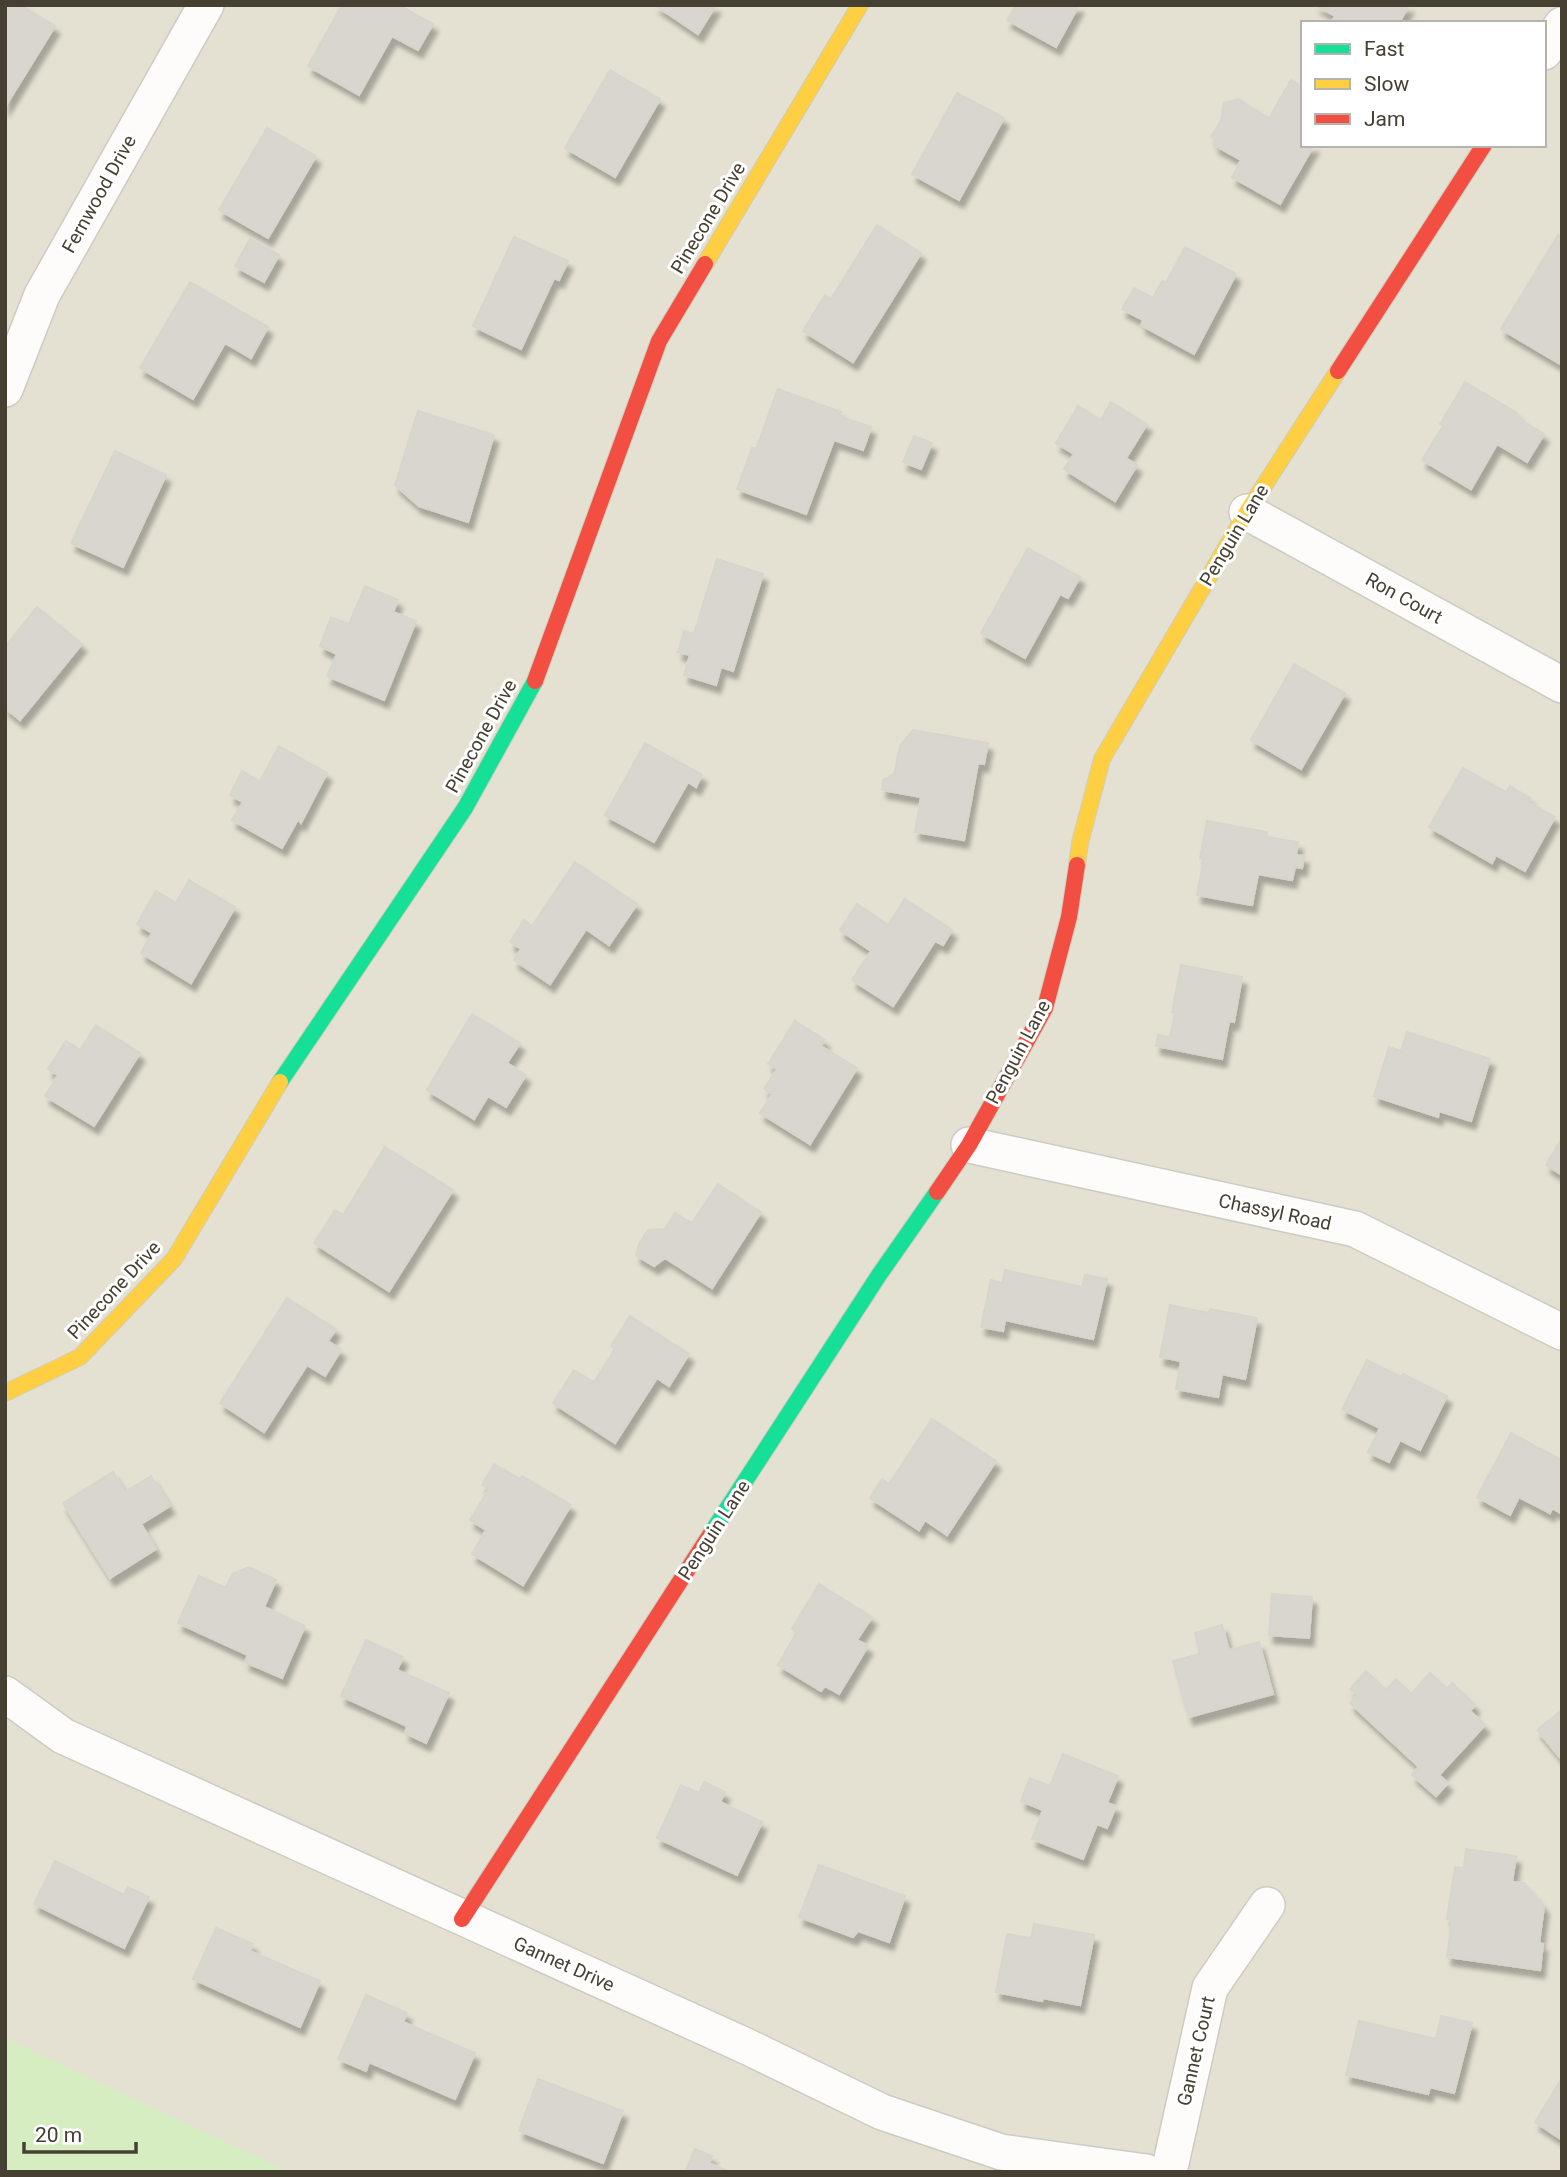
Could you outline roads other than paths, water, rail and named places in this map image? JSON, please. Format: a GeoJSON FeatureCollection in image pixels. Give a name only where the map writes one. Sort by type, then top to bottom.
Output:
{"type":"FeatureCollection","features":[{"type":"Feature","properties":{"kind":"street","name":"Fernwood Drive"},"geometry":{"type":"LineString","coordinates":[[5,389],[42,295],[206,5]]}},
{"type":"Feature","properties":{"kind":"street","name":"Pinecone Drive"},"geometry":{"type":"LineString","coordinates":[[5,1394],[80,1357],[174,1259],[270,1097],[465,808],[534,685],[659,341],[860,5]]}},
{"type":"Feature","properties":{"kind":"street"},"geometry":{"type":"LineString","coordinates":[[1546,49],[1562,24]]}},
{"type":"Feature","properties":{"kind":"street","name":"Penguin Lane"},"geometry":{"type":"LineString","coordinates":[[462,1919],[878,1275],[969,1144],[1045,1008],[1069,917],[1080,843],[1102,759],[1247,512],[1483,147]]}},
{"type":"Feature","properties":{"kind":"street","name":"Ron Court"},"geometry":{"type":"LineString","coordinates":[[1247,512],[1562,685]]}},
{"type":"Feature","properties":{"kind":"street","name":"Chassyl Road"},"geometry":{"type":"LineString","coordinates":[[969,1144],[1355,1229],[1562,1332]]}},
{"type":"Feature","properties":{"kind":"street","name":"Gannet Drive"},"geometry":{"type":"LineString","coordinates":[[5,1694],[63,1736],[748,2047],[882,2112],[1001,2152],[1146,2172]]}},
{"type":"Feature","properties":{"kind":"street","name":"Gannet Court"},"geometry":{"type":"LineString","coordinates":[[1169,2172],[1210,1988],[1267,1905]]}}]}
